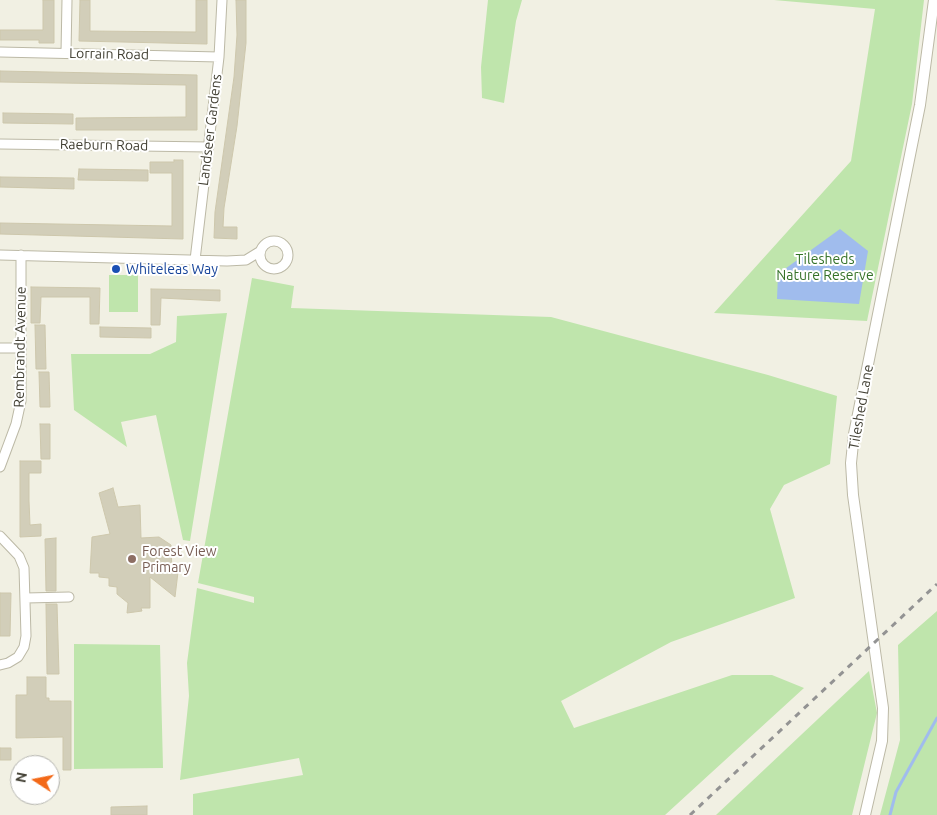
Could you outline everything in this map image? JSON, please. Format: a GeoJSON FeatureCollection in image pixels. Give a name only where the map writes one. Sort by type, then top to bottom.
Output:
{"type":"FeatureCollection","features":[{"type":"Feature","properties":{"kind":"street"},"geometry":{"type":"LineString","coordinates":[[66,53],[67,0]]}},
{"type":"Feature","properties":{"kind":"street","name":"Landseer Gardens"},"geometry":{"type":"LineString","coordinates":[[195,260],[219,57],[222,0]]}},
{"type":"Feature","properties":{"kind":"street","name":"Tileshed Lane"},"geometry":{"type":"LineString","coordinates":[[865,815],[882,740],[883,708],[853,495],[851,463],[854,434],[918,115],[934,0]]}},
{"type":"Feature","properties":{"kind":"street","name":"Lorrain Road"},"geometry":{"type":"LineString","coordinates":[[0,52],[219,57]]}},
{"type":"Feature","properties":{"kind":"street","name":"Raeburn Road"},"geometry":{"type":"LineString","coordinates":[[0,144],[209,146]]}},
{"type":"Feature","properties":{"kind":"street"},"geometry":{"type":"LineString","coordinates":[[0,255],[246,260],[272,269],[282,267],[288,259],[286,249],[280,242],[272,241],[264,244],[259,252],[246,260]]}},
{"type":"Feature","properties":{"kind":"street"},"geometry":{"type":"LineString","coordinates":[[259,252],[264,265]]}},
{"type":"Feature","properties":{"kind":"street","name":"Rembrandt Avenue"},"geometry":{"type":"LineString","coordinates":[[0,467],[16,424],[20,401],[21,255]]}},
{"type":"Feature","properties":{"kind":"street"},"geometry":{"type":"LineString","coordinates":[[0,348],[21,348]]}},
{"type":"Feature","properties":{"kind":"street"},"geometry":{"type":"LineString","coordinates":[[0,536],[11,546],[24,568],[26,598],[26,636],[24,647],[18,656],[8,663],[0,665]]}},
{"type":"Feature","properties":{"kind":"street"},"geometry":{"type":"LineString","coordinates":[[26,598],[69,597]]}},
{"type":"Feature","properties":{"kind":"green space"},"geometry":{"type":"Polygon","coordinates":[[[488,0],[522,0],[516,21],[504,103],[482,98],[481,67],[488,0]]]}},
{"type":"Feature","properties":{"kind":"green space","name":"Tilesheds Nature Reserve"},"geometry":{"type":"Polygon","coordinates":[[[774,0],[924,0],[912,104],[867,321],[714,313],[851,161],[875,9],[774,0]]]}},
{"type":"Feature","properties":{"kind":"green space"},"geometry":{"type":"Polygon","coordinates":[[[109,275],[138,275],[138,312],[109,312],[109,275]]]}},
{"type":"Feature","properties":{"kind":"green space"},"geometry":{"type":"Polygon","coordinates":[[[252,278],[294,286],[291,308],[551,317],[768,375],[837,396],[830,464],[784,485],[770,509],[795,598],[671,642],[561,701],[574,728],[732,675],[772,675],[804,688],[665,815],[193,815],[193,794],[303,775],[299,758],[180,780],[189,696],[187,663],[197,588],[254,603],[254,597],[198,583],[252,278]]]}},
{"type":"Feature","properties":{"kind":"green space"},"geometry":{"type":"Polygon","coordinates":[[[227,313],[190,541],[183,540],[156,415],[121,422],[127,447],[74,410],[71,354],[150,354],[176,342],[177,316],[227,313]]]}},
{"type":"Feature","properties":{"kind":"green space"},"geometry":{"type":"Polygon","coordinates":[[[937,611],[937,815],[880,815],[900,740],[898,645],[937,611]]]}},
{"type":"Feature","properties":{"kind":"green space"},"geometry":{"type":"Polygon","coordinates":[[[74,644],[160,645],[163,768],[74,769],[74,644]]]}},
{"type":"Feature","properties":{"kind":"green space"},"geometry":{"type":"Polygon","coordinates":[[[869,671],[877,713],[852,815],[716,815],[869,671]]]}},
{"type":"Feature","properties":{"kind":"water"},"geometry":{"type":"Polygon","coordinates":[[[840,229],[868,251],[859,304],[777,299],[778,274],[840,229]]]}},
{"type":"Feature","properties":{"kind":"building"},"geometry":{"type":"Polygon","coordinates":[[[43,0],[54,0],[54,43],[39,43],[39,40],[0,40],[0,30],[43,30],[43,0]]]}},
{"type":"Feature","properties":{"kind":"building"},"geometry":{"type":"Polygon","coordinates":[[[80,0],[90,0],[90,31],[196,32],[196,0],[207,0],[207,44],[79,41],[80,0]]]}},
{"type":"Feature","properties":{"kind":"building"},"geometry":{"type":"Polygon","coordinates":[[[236,0],[246,0],[246,43],[223,227],[237,227],[237,239],[214,238],[215,212],[234,77],[237,35],[236,0]]]}},
{"type":"Feature","properties":{"kind":"building"},"geometry":{"type":"Polygon","coordinates":[[[0,71],[197,75],[197,130],[76,130],[76,118],[186,117],[186,85],[0,82],[0,71]]]}},
{"type":"Feature","properties":{"kind":"building"},"geometry":{"type":"Polygon","coordinates":[[[3,113],[73,114],[73,124],[3,123],[3,113]]]}},
{"type":"Feature","properties":{"kind":"building"},"geometry":{"type":"Polygon","coordinates":[[[174,160],[183,160],[183,239],[0,234],[0,223],[172,226],[172,173],[150,173],[150,162],[174,162],[174,160]]]}},
{"type":"Feature","properties":{"kind":"building"},"geometry":{"type":"Polygon","coordinates":[[[79,169],[148,170],[148,181],[78,180],[79,169]]]}},
{"type":"Feature","properties":{"kind":"building"},"geometry":{"type":"Polygon","coordinates":[[[0,177],[74,178],[74,189],[0,187],[0,177]]]}},
{"type":"Feature","properties":{"kind":"building"},"geometry":{"type":"Polygon","coordinates":[[[31,287],[100,288],[99,324],[90,324],[90,297],[41,297],[40,323],[31,323],[31,287]]]}},
{"type":"Feature","properties":{"kind":"building"},"geometry":{"type":"Polygon","coordinates":[[[151,289],[220,290],[220,301],[161,298],[160,325],[151,325],[151,289]]]}},
{"type":"Feature","properties":{"kind":"building"},"geometry":{"type":"Polygon","coordinates":[[[35,325],[45,325],[46,369],[36,369],[35,325]]]}},
{"type":"Feature","properties":{"kind":"building"},"geometry":{"type":"Polygon","coordinates":[[[100,327],[151,328],[151,338],[100,337],[100,327]]]}},
{"type":"Feature","properties":{"kind":"building"},"geometry":{"type":"Polygon","coordinates":[[[39,372],[49,372],[50,407],[40,407],[39,372]]]}},
{"type":"Feature","properties":{"kind":"building"},"geometry":{"type":"Polygon","coordinates":[[[40,424],[50,424],[50,459],[41,459],[40,424]]]}},
{"type":"Feature","properties":{"kind":"building"},"geometry":{"type":"Polygon","coordinates":[[[20,461],[41,461],[41,473],[29,473],[29,501],[30,525],[41,524],[41,536],[20,537],[20,461]]]}},
{"type":"Feature","properties":{"kind":"building"},"geometry":{"type":"Polygon","coordinates":[[[113,488],[118,507],[140,505],[141,538],[159,537],[171,545],[172,572],[178,572],[175,597],[150,577],[150,608],[141,608],[142,611],[127,613],[128,603],[117,594],[117,587],[109,586],[109,578],[99,577],[99,573],[90,573],[92,537],[110,534],[99,493],[113,488]]]}},
{"type":"Feature","properties":{"kind":"building"},"geometry":{"type":"Polygon","coordinates":[[[56,538],[56,591],[46,591],[45,539],[56,538]]]}},
{"type":"Feature","properties":{"kind":"building"},"geometry":{"type":"Polygon","coordinates":[[[0,593],[11,593],[10,636],[0,636],[0,593]]]}},
{"type":"Feature","properties":{"kind":"building"},"geometry":{"type":"Polygon","coordinates":[[[46,604],[57,604],[59,674],[47,674],[46,604]]]}},
{"type":"Feature","properties":{"kind":"building"},"geometry":{"type":"Polygon","coordinates":[[[27,677],[46,677],[46,698],[49,698],[49,701],[71,701],[71,770],[63,770],[63,737],[16,738],[16,695],[27,695],[27,677]]]}},
{"type":"Feature","properties":{"kind":"building"},"geometry":{"type":"Polygon","coordinates":[[[0,748],[11,748],[10,760],[0,760],[0,748]]]}},
{"type":"Feature","properties":{"kind":"building"},"geometry":{"type":"Polygon","coordinates":[[[147,806],[147,815],[111,815],[111,807],[147,806]]]}},
{"type":"Feature","properties":{"kind":"waterway"},"geometry":{"type":"LineString","coordinates":[[890,815],[896,792],[937,718]]}},
{"type":"Feature","properties":{"kind":"railway"},"geometry":{"type":"LineString","coordinates":[[690,815],[937,584]]}},
{"type":"Feature","properties":{"kind":"place","name":"Whiteleas Way"},"geometry":{"type":"Point","coordinates":[116,269]}},
{"type":"Feature","properties":{"kind":"place","name":"Forest View Primary"},"geometry":{"type":"Point","coordinates":[132,559]}}]}
